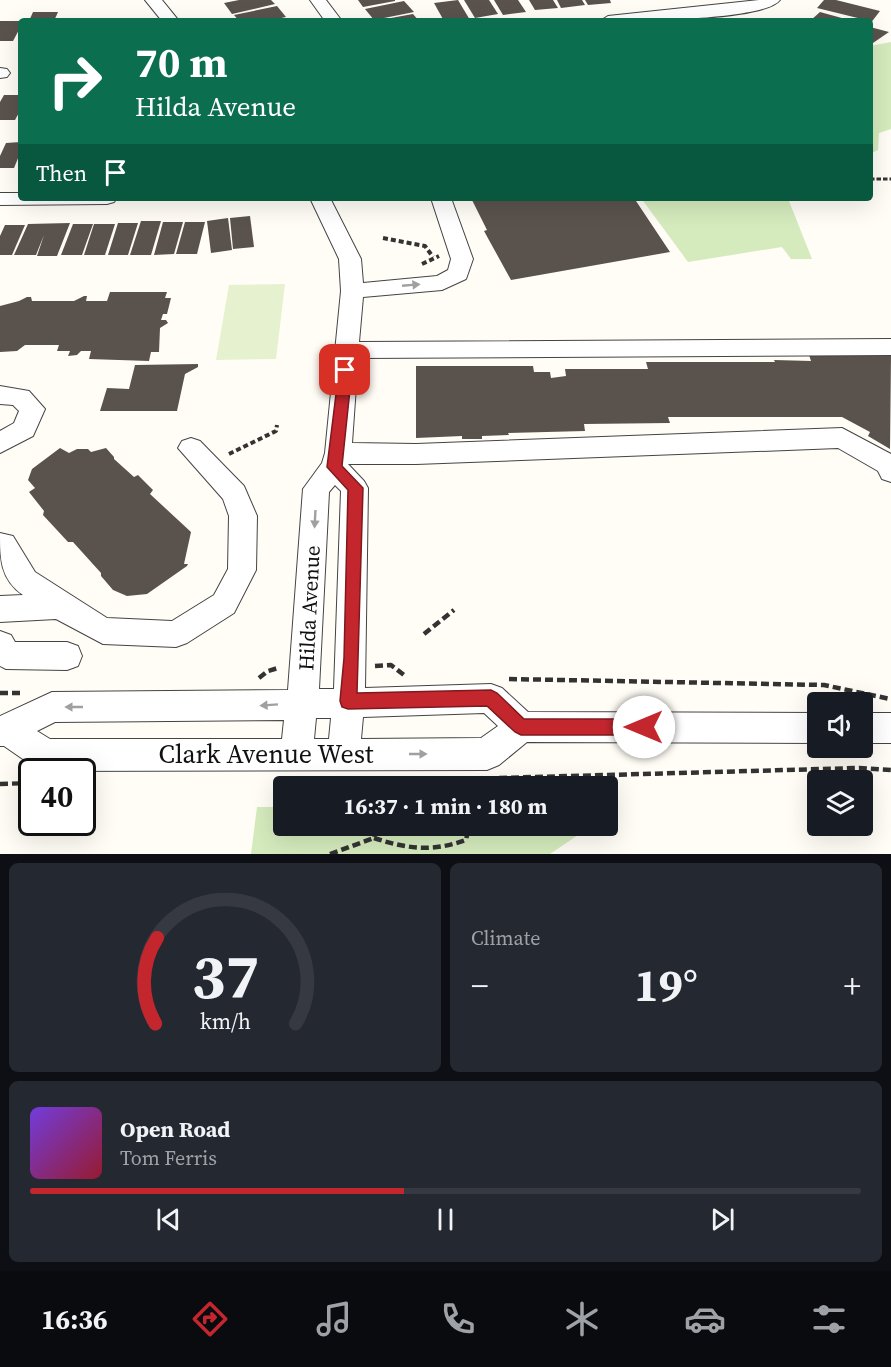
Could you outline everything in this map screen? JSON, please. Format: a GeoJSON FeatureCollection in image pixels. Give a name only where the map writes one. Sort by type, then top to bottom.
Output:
{"type":"FeatureCollection","features":[{"type":"Feature","properties":{"kind":"street"},"geometry":{"type":"LineString","coordinates":[[153,0],[168,18]]}},
{"type":"Feature","properties":{"kind":"street"},"geometry":{"type":"LineString","coordinates":[[318,0],[332,18]]}},
{"type":"Feature","properties":{"kind":"street"},"geometry":{"type":"LineString","coordinates":[[638,18],[759,6],[772,0]]}},
{"type":"Feature","properties":{"kind":"street"},"geometry":{"type":"LineString","coordinates":[[0,199],[18,199]]}},
{"type":"Feature","properties":{"kind":"street"},"geometry":{"type":"LineString","coordinates":[[321,201],[350,259],[352,291],[336,460],[416,454],[842,438],[888,465],[891,472]]}},
{"type":"Feature","properties":{"kind":"street"},"geometry":{"type":"LineString","coordinates":[[352,291],[442,283],[458,274],[462,259],[442,201]]}},
{"type":"Feature","properties":{"kind":"street"},"geometry":{"type":"LineString","coordinates":[[347,350],[891,347]]}},
{"type":"Feature","properties":{"kind":"street"},"geometry":{"type":"LineString","coordinates":[[0,395],[20,397],[32,409],[24,429],[0,443]]}},
{"type":"Feature","properties":{"kind":"street"},"geometry":{"type":"LineString","coordinates":[[0,544],[3,544],[25,582],[103,631],[176,634],[224,604],[242,570],[243,516],[234,493],[199,456]]}},
{"type":"Feature","properties":{"kind":"street","name":"Hilda Avenue"},"geometry":{"type":"LineString","coordinates":[[296,754],[303,703],[316,489],[336,460],[355,488],[352,658],[344,753]]}},
{"type":"Feature","properties":{"kind":"street"},"geometry":{"type":"LineString","coordinates":[[0,609],[60,606]]}},
{"type":"Feature","properties":{"kind":"street"},"geometry":{"type":"LineString","coordinates":[[0,644],[6,655],[67,656]]}},
{"type":"Feature","properties":{"kind":"street","name":"Clark Avenue West"},"geometry":{"type":"LineString","coordinates":[[491,698],[521,727],[487,754],[45,754],[4,730],[52,707],[256,706],[348,701],[491,698]]}},
{"type":"Feature","properties":{"kind":"street"},"geometry":{"type":"LineString","coordinates":[[521,727],[807,728]]}},
{"type":"Feature","properties":{"kind":"street"},"geometry":{"type":"LineString","coordinates":[[873,728],[891,728]]}},
{"type":"Feature","properties":{"kind":"path"},"geometry":{"type":"LineString","coordinates":[[873,179],[891,179]]}},
{"type":"Feature","properties":{"kind":"path"},"geometry":{"type":"LineString","coordinates":[[383,238],[425,246],[433,257]]}},
{"type":"Feature","properties":{"kind":"path"},"geometry":{"type":"LineString","coordinates":[[199,456],[276,431],[277,424]]}},
{"type":"Feature","properties":{"kind":"path"},"geometry":{"type":"LineString","coordinates":[[424,634],[454,610]]}},
{"type":"Feature","properties":{"kind":"path"},"geometry":{"type":"LineString","coordinates":[[391,665],[411,678]]}},
{"type":"Feature","properties":{"kind":"path"},"geometry":{"type":"LineString","coordinates":[[498,679],[824,685],[891,699]]}},
{"type":"Feature","properties":{"kind":"path"},"geometry":{"type":"LineString","coordinates":[[588,776],[859,768],[891,770]]}},
{"type":"Feature","properties":{"kind":"path"},"geometry":{"type":"LineString","coordinates":[[0,784],[18,783]]}},
{"type":"Feature","properties":{"kind":"path"},"geometry":{"type":"LineString","coordinates":[[330,854],[374,838],[411,851],[447,850],[466,840],[467,836]]}},
{"type":"Feature","properties":{"kind":"green space"},"geometry":{"type":"Polygon","coordinates":[[[891,42],[891,129],[879,133],[878,150],[873,152],[873,45],[891,42]]]}},
{"type":"Feature","properties":{"kind":"green space"},"geometry":{"type":"Polygon","coordinates":[[[643,201],[789,201],[812,259],[791,259],[782,247],[688,262],[643,201]]]}},
{"type":"Feature","properties":{"kind":"green space"},"geometry":{"type":"Polygon","coordinates":[[[285,284],[276,359],[216,360],[229,285],[285,284]]]}},
{"type":"Feature","properties":{"kind":"green space"},"geometry":{"type":"Polygon","coordinates":[[[257,807],[273,807],[273,836],[577,836],[550,854],[251,854],[257,807]]]}},
{"type":"Feature","properties":{"kind":"building"},"geometry":{"type":"Polygon","coordinates":[[[239,0],[271,0],[275,4],[232,14],[224,3],[239,0]]]}},
{"type":"Feature","properties":{"kind":"building"},"geometry":{"type":"Polygon","coordinates":[[[358,0],[395,0],[395,1],[363,7],[358,0]]]}},
{"type":"Feature","properties":{"kind":"building"},"geometry":{"type":"Polygon","coordinates":[[[458,0],[469,18],[442,18],[434,3],[458,0]]]}},
{"type":"Feature","properties":{"kind":"building"},"geometry":{"type":"Polygon","coordinates":[[[464,0],[489,0],[498,14],[475,18],[464,0]]]}},
{"type":"Feature","properties":{"kind":"building"},"geometry":{"type":"Polygon","coordinates":[[[494,0],[518,0],[526,12],[503,15],[494,0]]]}},
{"type":"Feature","properties":{"kind":"building"},"geometry":{"type":"Polygon","coordinates":[[[529,0],[553,0],[558,8],[535,10],[529,0]]]}},
{"type":"Feature","properties":{"kind":"building"},"geometry":{"type":"Polygon","coordinates":[[[557,0],[582,0],[585,5],[561,8],[557,0]]]}},
{"type":"Feature","properties":{"kind":"building"},"geometry":{"type":"Polygon","coordinates":[[[585,0],[610,0],[611,3],[588,5],[585,0]]]}},
{"type":"Feature","properties":{"kind":"building"},"geometry":{"type":"Polygon","coordinates":[[[824,0],[836,0],[880,11],[873,20],[873,18],[858,18],[817,8],[824,0]]]}},
{"type":"Feature","properties":{"kind":"building"},"geometry":{"type":"Polygon","coordinates":[[[404,1],[414,12],[372,18],[365,9],[404,1]]]}},
{"type":"Feature","properties":{"kind":"building"},"geometry":{"type":"Polygon","coordinates":[[[277,6],[286,17],[236,18],[234,15],[277,6]]]}},
{"type":"Feature","properties":{"kind":"building"},"geometry":{"type":"Polygon","coordinates":[[[33,12],[58,12],[55,18],[30,18],[33,12]]]}},
{"type":"Feature","properties":{"kind":"building"},"geometry":{"type":"Polygon","coordinates":[[[820,12],[842,18],[813,18],[820,12]]]}},
{"type":"Feature","properties":{"kind":"building"},"geometry":{"type":"Polygon","coordinates":[[[413,14],[416,18],[391,18],[413,14]]]}},
{"type":"Feature","properties":{"kind":"building"},"geometry":{"type":"Polygon","coordinates":[[[0,21],[18,21],[18,32],[13,41],[0,41],[0,21]]]}},
{"type":"Feature","properties":{"kind":"building"},"geometry":{"type":"Polygon","coordinates":[[[873,28],[889,32],[873,43],[873,28]]]}},
{"type":"Feature","properties":{"kind":"building"},"geometry":{"type":"Polygon","coordinates":[[[4,95],[18,95],[18,114],[15,120],[0,120],[0,102],[4,95]]]}},
{"type":"Feature","properties":{"kind":"building"},"geometry":{"type":"Polygon","coordinates":[[[18,142],[18,158],[14,168],[0,168],[0,156],[6,143],[18,142]]]}},
{"type":"Feature","properties":{"kind":"building"},"geometry":{"type":"Polygon","coordinates":[[[472,201],[636,201],[670,252],[511,280],[484,231],[487,230],[472,201]]]}},
{"type":"Feature","properties":{"kind":"building"},"geometry":{"type":"Polygon","coordinates":[[[250,216],[254,247],[233,249],[230,218],[250,216]]]}},
{"type":"Feature","properties":{"kind":"building"},"geometry":{"type":"Polygon","coordinates":[[[228,218],[232,250],[211,253],[207,221],[228,218]]]}},
{"type":"Feature","properties":{"kind":"building"},"geometry":{"type":"Polygon","coordinates":[[[141,221],[161,221],[151,255],[130,255],[141,221]]]}},
{"type":"Feature","properties":{"kind":"building"},"geometry":{"type":"Polygon","coordinates":[[[163,222],[183,222],[174,254],[154,255],[163,222]]]}},
{"type":"Feature","properties":{"kind":"building"},"geometry":{"type":"Polygon","coordinates":[[[185,222],[205,222],[197,254],[176,254],[185,222]]]}},
{"type":"Feature","properties":{"kind":"building"},"geometry":{"type":"Polygon","coordinates":[[[70,223],[57,256],[37,256],[44,235],[36,255],[14,255],[28,224],[70,223]]]}},
{"type":"Feature","properties":{"kind":"building"},"geometry":{"type":"Polygon","coordinates":[[[118,223],[138,223],[128,255],[108,255],[118,223]]]}},
{"type":"Feature","properties":{"kind":"building"},"geometry":{"type":"Polygon","coordinates":[[[73,224],[93,224],[82,255],[61,255],[73,224]]]}},
{"type":"Feature","properties":{"kind":"building"},"geometry":{"type":"Polygon","coordinates":[[[94,224],[115,224],[105,255],[84,255],[94,224]]]}},
{"type":"Feature","properties":{"kind":"building"},"geometry":{"type":"Polygon","coordinates":[[[5,225],[25,225],[12,255],[0,255],[0,236],[5,225]]]}},
{"type":"Feature","properties":{"kind":"building"},"geometry":{"type":"Polygon","coordinates":[[[110,292],[167,292],[165,298],[171,298],[167,314],[163,314],[161,320],[166,320],[168,323],[160,328],[159,352],[151,352],[149,361],[89,359],[91,351],[81,351],[77,355],[68,356],[70,351],[57,351],[59,345],[25,345],[17,351],[0,352],[0,306],[27,297],[31,297],[32,301],[74,301],[87,296],[86,301],[107,301],[110,292]]]}},
{"type":"Feature","properties":{"kind":"building"},"geometry":{"type":"Polygon","coordinates":[[[809,355],[891,356],[890,449],[868,436],[870,432],[842,417],[668,417],[670,423],[584,424],[585,431],[508,433],[509,435],[482,436],[482,439],[462,439],[462,436],[416,438],[416,366],[533,366],[534,372],[550,372],[551,378],[566,376],[565,369],[648,369],[646,362],[811,361],[809,355]]]}},
{"type":"Feature","properties":{"kind":"building"},"geometry":{"type":"Polygon","coordinates":[[[198,364],[198,367],[185,374],[177,411],[100,411],[107,388],[129,389],[135,365],[198,364]]]}},
{"type":"Feature","properties":{"kind":"building"},"geometry":{"type":"Polygon","coordinates":[[[60,448],[69,453],[77,449],[88,449],[91,452],[106,448],[114,459],[134,477],[138,475],[153,490],[150,494],[191,532],[184,564],[188,564],[187,566],[147,594],[127,596],[113,590],[73,542],[68,542],[43,515],[44,511],[29,492],[35,488],[28,480],[32,469],[60,448]]]}},
{"type":"Feature","properties":{"kind":"route"},"geometry":{"type":"LineString","coordinates":[[345,370],[338,453],[334,467],[355,488],[352,658],[348,701],[491,698],[521,727],[644,727]]}}]}
